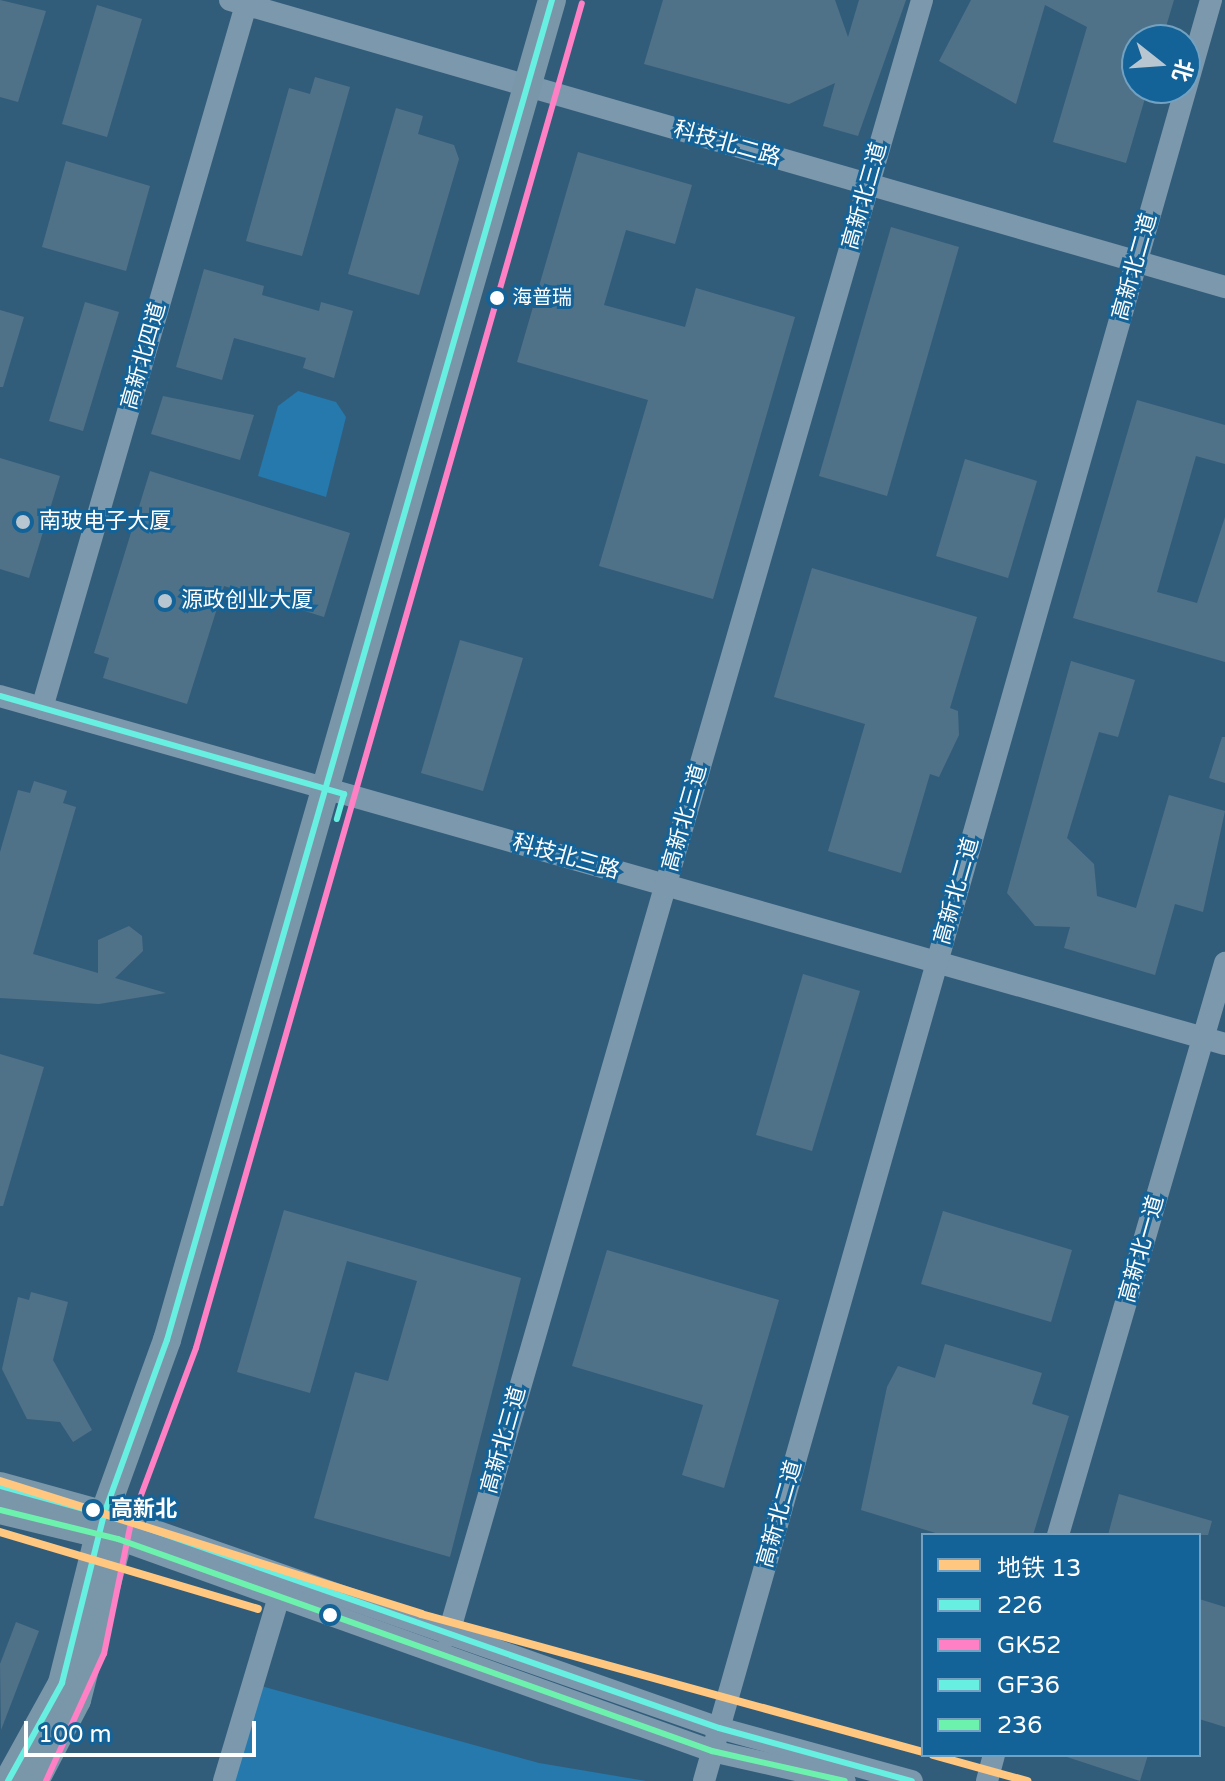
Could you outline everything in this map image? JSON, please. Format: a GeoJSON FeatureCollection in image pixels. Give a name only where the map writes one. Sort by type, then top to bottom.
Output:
{"type":"FeatureCollection","features":[{"type":"Feature","properties":{"kind":"main road"},"geometry":{"type":"LineString","coordinates":[[8,1781],[62,1683],[111,1527],[186,1345],[334,791],[536,89],[552,0]]}},
{"type":"Feature","properties":{"kind":"main road"},"geometry":{"type":"LineString","coordinates":[[536,89],[572,0]]}},
{"type":"Feature","properties":{"kind":"main road"},"geometry":{"type":"LineString","coordinates":[[0,1486],[111,1527]]}},
{"type":"Feature","properties":{"kind":"main road"},"geometry":{"type":"LineString","coordinates":[[0,1510],[111,1527]]}},
{"type":"Feature","properties":{"kind":"main road"},"geometry":{"type":"LineString","coordinates":[[35,1781],[94,1651],[111,1527]]}},
{"type":"Feature","properties":{"kind":"street","name":"高新北三道"},"geometry":{"type":"LineString","coordinates":[[448,1636],[922,0]]}},
{"type":"Feature","properties":{"kind":"street","name":"高新北二道"},"geometry":{"type":"LineString","coordinates":[[704,1781],[1211,0]]}},
{"type":"Feature","properties":{"kind":"street","name":"科技北二路"},"geometry":{"type":"LineString","coordinates":[[238,2],[1225,287]]}},
{"type":"Feature","properties":{"kind":"street","name":"高新北四道"},"geometry":{"type":"LineString","coordinates":[[42,708],[238,2]]}},
{"type":"Feature","properties":{"kind":"street","name":"科技北三路"},"geometry":{"type":"LineString","coordinates":[[0,696],[1214,1041]]}},
{"type":"Feature","properties":{"kind":"street","name":"高新北一道"},"geometry":{"type":"LineString","coordinates":[[1059,1533],[1214,1041],[1225,963]]}},
{"type":"Feature","properties":{"kind":"street"},"geometry":{"type":"LineString","coordinates":[[111,1527],[279,1596],[712,1751],[845,1781]]}},
{"type":"Feature","properties":{"kind":"street"},"geometry":{"type":"LineString","coordinates":[[111,1527],[719,1728],[912,1781]]}},
{"type":"Feature","properties":{"kind":"street"},"geometry":{"type":"LineString","coordinates":[[224,1781],[279,1596]]}},
{"type":"Feature","properties":{"kind":"street"},"geometry":{"type":"LineString","coordinates":[[987,1781],[993,1757]]}},
{"type":"Feature","properties":{"kind":"shaded area"},"geometry":{"type":"Polygon","coordinates":[[[298,391],[336,402],[346,417],[326,497],[258,476],[278,406],[298,391]]]}},
{"type":"Feature","properties":{"kind":"shaded area"},"geometry":{"type":"Polygon","coordinates":[[[261,1686],[539,1763],[646,1781],[234,1781],[261,1686]]]}},
{"type":"Feature","properties":{"kind":"building"},"geometry":{"type":"Polygon","coordinates":[[[0,0],[46,11],[18,102],[0,97],[0,0]]]}},
{"type":"Feature","properties":{"kind":"building"},"geometry":{"type":"Polygon","coordinates":[[[663,0],[835,0],[848,37],[859,0],[906,0],[858,136],[823,126],[835,83],[789,104],[644,64],[663,0]]]}},
{"type":"Feature","properties":{"kind":"building"},"geometry":{"type":"Polygon","coordinates":[[[971,0],[1174,0],[1167,24],[1121,24],[1121,104],[1143,104],[1126,163],[1053,142],[1087,27],[1045,5],[1016,104],[939,61],[971,0]]]}},
{"type":"Feature","properties":{"kind":"building"},"geometry":{"type":"Polygon","coordinates":[[[97,5],[142,19],[107,137],[62,124],[97,5]]]}},
{"type":"Feature","properties":{"kind":"building"},"geometry":{"type":"Polygon","coordinates":[[[315,77],[350,87],[302,256],[246,241],[289,88],[310,94],[315,77]]]}},
{"type":"Feature","properties":{"kind":"building"},"geometry":{"type":"Polygon","coordinates":[[[396,108],[423,116],[418,134],[454,145],[459,159],[419,295],[348,274],[396,108]]]}},
{"type":"Feature","properties":{"kind":"building"},"geometry":{"type":"Polygon","coordinates":[[[578,152],[692,185],[675,244],[626,230],[604,305],[685,327],[696,288],[795,317],[713,599],[599,566],[648,400],[517,362],[578,152]]]}},
{"type":"Feature","properties":{"kind":"building"},"geometry":{"type":"Polygon","coordinates":[[[66,161],[150,186],[126,271],[42,247],[66,161]]]}},
{"type":"Feature","properties":{"kind":"building"},"geometry":{"type":"Polygon","coordinates":[[[891,227],[959,247],[887,496],[819,476],[891,227]]]}},
{"type":"Feature","properties":{"kind":"building"},"geometry":{"type":"Polygon","coordinates":[[[204,269],[264,286],[262,295],[319,311],[321,302],[353,311],[334,378],[303,368],[306,358],[234,338],[222,380],[176,367],[204,269]]]}},
{"type":"Feature","properties":{"kind":"building"},"geometry":{"type":"Polygon","coordinates":[[[85,302],[119,312],[83,431],[49,421],[85,302]]]}},
{"type":"Feature","properties":{"kind":"building"},"geometry":{"type":"Polygon","coordinates":[[[0,310],[24,317],[3,387],[0,387],[0,310]]]}},
{"type":"Feature","properties":{"kind":"building"},"geometry":{"type":"Polygon","coordinates":[[[163,396],[254,415],[240,460],[151,434],[163,396]]]}},
{"type":"Feature","properties":{"kind":"building"},"geometry":{"type":"Polygon","coordinates":[[[1137,400],[1225,425],[1225,464],[1196,456],[1157,592],[1197,603],[1225,517],[1225,662],[1073,618],[1137,400]]]}},
{"type":"Feature","properties":{"kind":"building","name":"南玻电子大厦"},"geometry":{"type":"Polygon","coordinates":[[[0,458],[60,476],[29,578],[0,569],[0,458]]]}},
{"type":"Feature","properties":{"kind":"building"},"geometry":{"type":"Polygon","coordinates":[[[965,459],[1037,481],[1008,578],[936,556],[965,459]]]}},
{"type":"Feature","properties":{"kind":"building","name":"源政创业大厦"},"geometry":{"type":"Polygon","coordinates":[[[150,471],[350,533],[324,617],[224,586],[187,704],[103,678],[109,658],[94,653],[150,471]]]}},
{"type":"Feature","properties":{"kind":"building"},"geometry":{"type":"Polygon","coordinates":[[[812,568],[977,617],[950,708],[958,711],[959,735],[939,777],[930,774],[901,873],[828,851],[865,724],[774,697],[812,568]]]}},
{"type":"Feature","properties":{"kind":"building"},"geometry":{"type":"Polygon","coordinates":[[[460,640],[523,658],[483,791],[421,773],[460,640]]]}},
{"type":"Feature","properties":{"kind":"building"},"geometry":{"type":"Polygon","coordinates":[[[1071,661],[1135,680],[1118,737],[1099,732],[1067,838],[1094,864],[1097,896],[1136,908],[1169,795],[1225,811],[1203,912],[1175,904],[1155,975],[1064,948],[1070,927],[1035,926],[1007,893],[1071,661]]]}},
{"type":"Feature","properties":{"kind":"building"},"geometry":{"type":"Polygon","coordinates":[[[1222,737],[1225,737],[1225,783],[1209,778],[1222,737]]]}},
{"type":"Feature","properties":{"kind":"building"},"geometry":{"type":"Polygon","coordinates":[[[34,781],[67,791],[63,803],[76,807],[33,954],[98,973],[98,940],[129,926],[142,936],[143,951],[115,978],[166,993],[99,1004],[0,998],[0,852],[18,790],[30,793],[34,781]]]}},
{"type":"Feature","properties":{"kind":"building"},"geometry":{"type":"Polygon","coordinates":[[[803,974],[860,991],[812,1151],[756,1135],[803,974]]]}},
{"type":"Feature","properties":{"kind":"building"},"geometry":{"type":"Polygon","coordinates":[[[0,1054],[44,1067],[3,1206],[0,1206],[0,1054]]]}},
{"type":"Feature","properties":{"kind":"building"},"geometry":{"type":"Polygon","coordinates":[[[284,1210],[521,1278],[450,1557],[314,1518],[355,1372],[388,1381],[417,1281],[347,1261],[310,1393],[237,1372],[284,1210]]]}},
{"type":"Feature","properties":{"kind":"building"},"geometry":{"type":"Polygon","coordinates":[[[943,1211],[1072,1250],[1051,1322],[921,1284],[943,1211]]]}},
{"type":"Feature","properties":{"kind":"building"},"geometry":{"type":"Polygon","coordinates":[[[607,1250],[779,1300],[724,1488],[682,1475],[703,1405],[572,1366],[607,1250]]]}},
{"type":"Feature","properties":{"kind":"building"},"geometry":{"type":"Polygon","coordinates":[[[31,1292],[68,1302],[53,1360],[92,1430],[73,1442],[60,1422],[27,1419],[2,1369],[18,1297],[29,1300],[31,1292]]]}},
{"type":"Feature","properties":{"kind":"building"},"geometry":{"type":"Polygon","coordinates":[[[945,1344],[1042,1373],[1032,1404],[1069,1416],[1034,1533],[936,1533],[861,1510],[887,1387],[898,1366],[935,1378],[945,1344]]]}},
{"type":"Feature","properties":{"kind":"building"},"geometry":{"type":"Polygon","coordinates":[[[1119,1494],[1212,1521],[1208,1535],[1109,1533],[1119,1494]]]}},
{"type":"Feature","properties":{"kind":"building"},"geometry":{"type":"Polygon","coordinates":[[[1201,1600],[1225,1607],[1225,1727],[1201,1720],[1201,1600]]]}},
{"type":"Feature","properties":{"kind":"building"},"geometry":{"type":"Polygon","coordinates":[[[16,1622],[39,1631],[1,1730],[0,1664],[16,1622]]]}},
{"type":"Feature","properties":{"kind":"building"},"geometry":{"type":"Polygon","coordinates":[[[1067,1757],[1147,1757],[1140,1781],[1067,1757]]]}},
{"type":"Feature","properties":{"kind":"metro line","name":"13"},"geometry":{"type":"LineString","coordinates":[[0,1481],[421,1614],[921,1751]]}},
{"type":"Feature","properties":{"kind":"metro line","name":"13"},"geometry":{"type":"LineString","coordinates":[[0,1532],[258,1609]]}},
{"type":"Feature","properties":{"kind":"metro line","name":"13"},"geometry":{"type":"LineString","coordinates":[[940,1757],[1027,1781]]}},
{"type":"Feature","properties":{"kind":"transit line","name":"226"},"geometry":{"type":"LineString","coordinates":[[8,1781],[62,1683],[104,1514],[167,1340],[552,0]]}},
{"type":"Feature","properties":{"kind":"transit line","name":"GK52"},"geometry":{"type":"LineString","coordinates":[[46,1781],[104,1654],[131,1522],[196,1348],[582,3]]}},
{"type":"Feature","properties":{"kind":"transit line","name":"226"},"geometry":{"type":"LineString","coordinates":[[0,696],[344,794],[337,819]]}},
{"type":"Feature","properties":{"kind":"transit line","name":"GF36"},"geometry":{"type":"LineString","coordinates":[[0,1486],[121,1519],[719,1728],[912,1781]]}},
{"type":"Feature","properties":{"kind":"transit line","name":"236"},"geometry":{"type":"LineString","coordinates":[[0,1510],[118,1539],[712,1751],[845,1781]]}},
{"type":"Feature","properties":{"kind":"place","name":"海普瑞"},"geometry":{"type":"Point","coordinates":[497,298]}},
{"type":"Feature","properties":{"kind":"place","name":"南玻电子大厦"},"geometry":{"type":"Point","coordinates":[23,522]}},
{"type":"Feature","properties":{"kind":"place","name":"源政创业大厦"},"geometry":{"type":"Point","coordinates":[165,601]}},
{"type":"Feature","properties":{"kind":"place","name":"高新北"},"geometry":{"type":"Point","coordinates":[93,1510]}}]}
